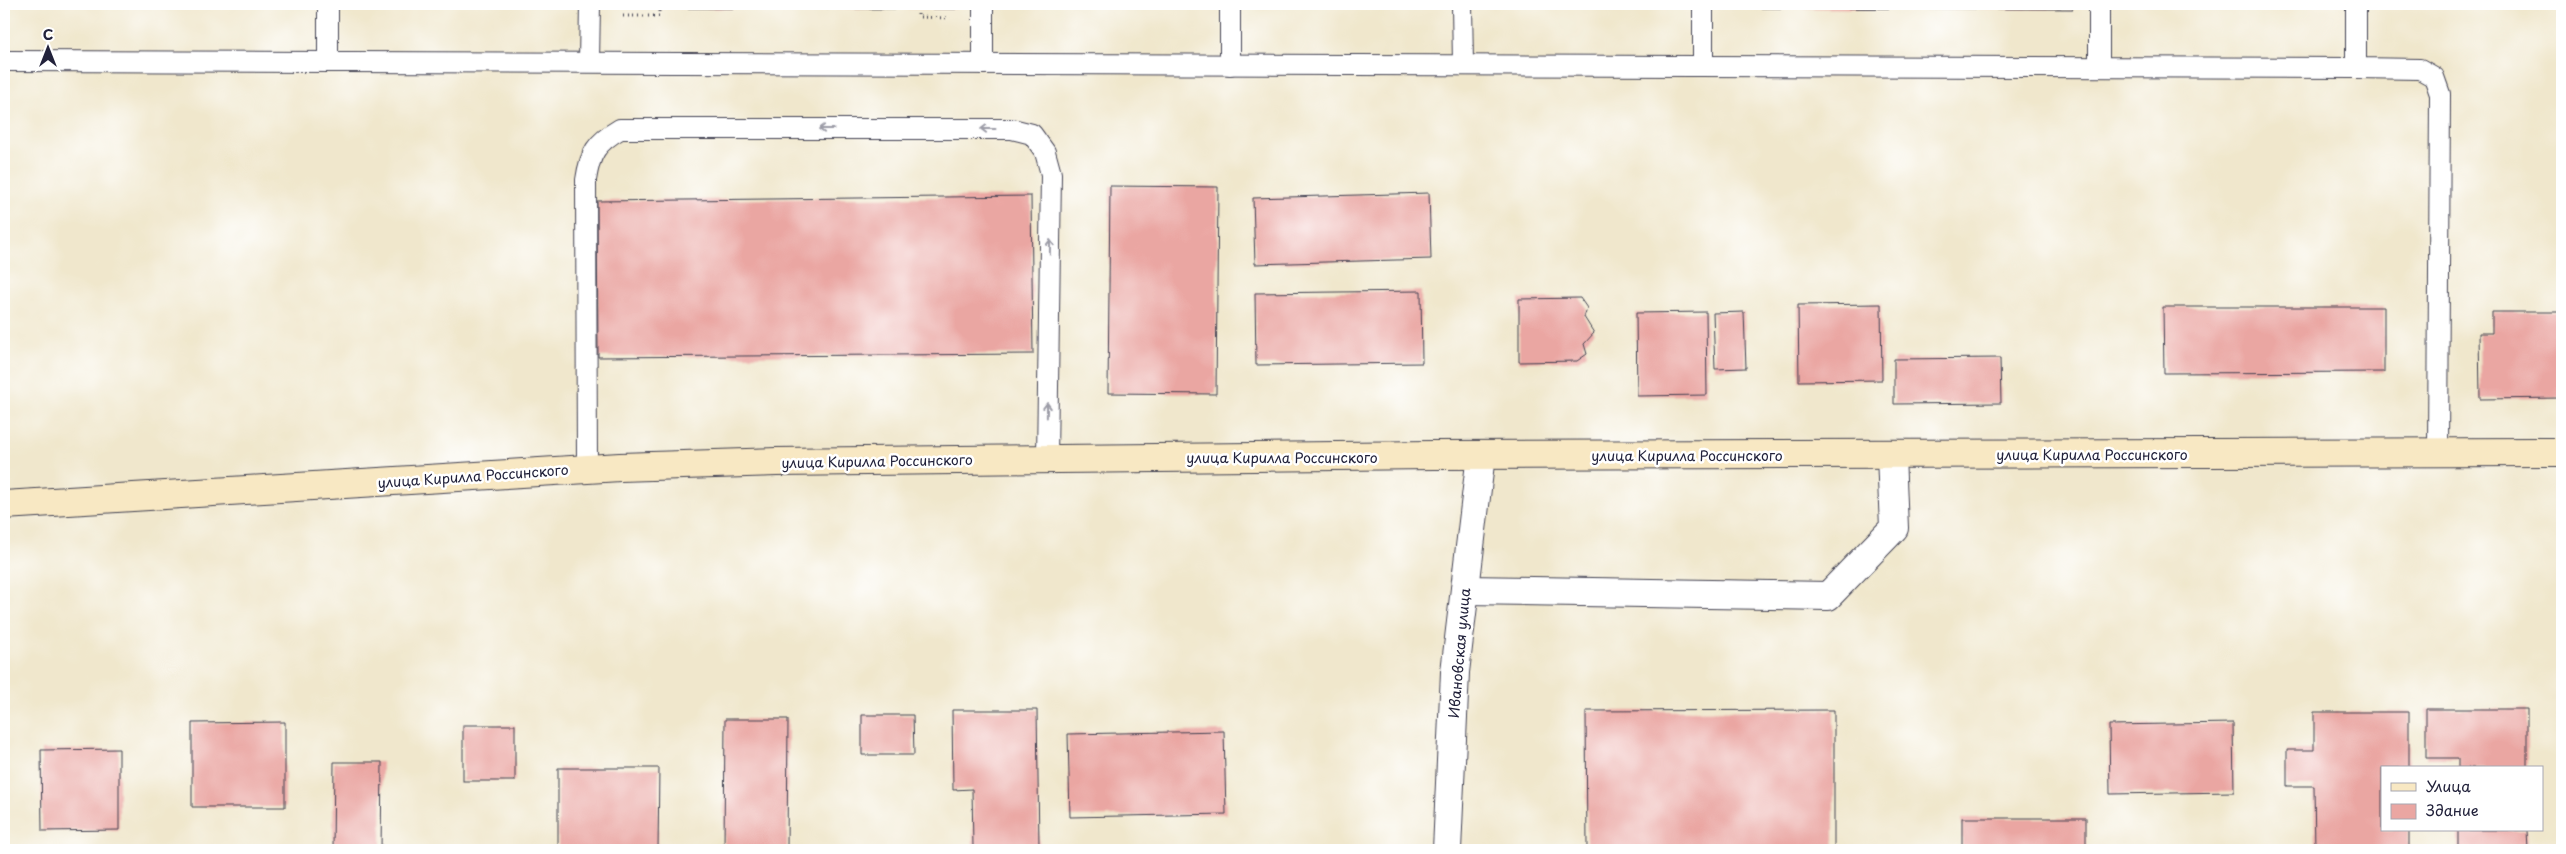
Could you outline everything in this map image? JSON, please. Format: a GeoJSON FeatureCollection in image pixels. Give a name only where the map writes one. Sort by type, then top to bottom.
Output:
{"type":"FeatureCollection","features":[{"type":"Feature","properties":{"kind":"main road","name":"улица Кирилла Россинского"},"geometry":{"type":"LineString","coordinates":[[4,505],[587,469],[776,462],[1047,458],[2562,452]]}},
{"type":"Feature","properties":{"kind":"street"},"geometry":{"type":"LineString","coordinates":[[1465,590],[1828,596],[1894,528],[1890,455]]}},
{"type":"Feature","properties":{"kind":"street","name":"Ивановская улица"},"geometry":{"type":"LineString","coordinates":[[1447,850],[1455,672],[1480,456]]}},
{"type":"Feature","properties":{"kind":"lane"},"geometry":{"type":"LineString","coordinates":[[328,4],[328,61]]}},
{"type":"Feature","properties":{"kind":"lane"},"geometry":{"type":"LineString","coordinates":[[589,62],[590,4]]}},
{"type":"Feature","properties":{"kind":"lane"},"geometry":{"type":"LineString","coordinates":[[983,4],[983,64]]}},
{"type":"Feature","properties":{"kind":"lane"},"geometry":{"type":"LineString","coordinates":[[1230,4],[1230,64]]}},
{"type":"Feature","properties":{"kind":"lane"},"geometry":{"type":"LineString","coordinates":[[1462,4],[1463,65]]}},
{"type":"Feature","properties":{"kind":"lane"},"geometry":{"type":"LineString","coordinates":[[1703,4],[1703,66]]}},
{"type":"Feature","properties":{"kind":"lane"},"geometry":{"type":"LineString","coordinates":[[2099,4],[2099,67]]}},
{"type":"Feature","properties":{"kind":"lane"},"geometry":{"type":"LineString","coordinates":[[2356,4],[2356,68]]}},
{"type":"Feature","properties":{"kind":"lane"},"geometry":{"type":"LineString","coordinates":[[4,61],[2420,69],[2434,77],[2440,94],[2438,452]]}},
{"type":"Feature","properties":{"kind":"lane"},"geometry":{"type":"LineString","coordinates":[[587,469],[586,180],[589,159],[602,140],[620,129],[1012,129],[1032,134],[1045,152],[1051,174],[1047,458]]}},
{"type":"Feature","properties":{"kind":"path"},"geometry":{"type":"LineString","coordinates":[[618,16],[658,16],[658,8]]}},
{"type":"Feature","properties":{"kind":"path"},"geometry":{"type":"LineString","coordinates":[[918,9],[918,17],[956,18]]}},
{"type":"Feature","properties":{"kind":"building"},"geometry":{"type":"Polygon","coordinates":[[[618,4],[956,4],[956,9],[618,8],[618,4]]]}},
{"type":"Feature","properties":{"kind":"building"},"geometry":{"type":"Polygon","coordinates":[[[1741,4],[2073,4],[2073,9],[1741,8],[1741,4]]]}},
{"type":"Feature","properties":{"kind":"building"},"geometry":{"type":"Polygon","coordinates":[[[1110,186],[1218,187],[1216,394],[1108,393],[1110,186]]]}},
{"type":"Feature","properties":{"kind":"building"},"geometry":{"type":"Polygon","coordinates":[[[1429,193],[1431,259],[1255,264],[1253,198],[1429,193]]]}},
{"type":"Feature","properties":{"kind":"building"},"geometry":{"type":"Polygon","coordinates":[[[1031,196],[1033,354],[598,357],[597,201],[1031,196]]]}},
{"type":"Feature","properties":{"kind":"building"},"geometry":{"type":"Polygon","coordinates":[[[1421,291],[1422,363],[1256,365],[1255,293],[1421,291]]]}},
{"type":"Feature","properties":{"kind":"building"},"geometry":{"type":"Polygon","coordinates":[[[1580,298],[1587,308],[1584,317],[1594,333],[1584,344],[1587,354],[1577,361],[1519,362],[1519,299],[1580,298]]]}},
{"type":"Feature","properties":{"kind":"building"},"geometry":{"type":"Polygon","coordinates":[[[1881,304],[1882,380],[1799,381],[1798,305],[1881,304]]]}},
{"type":"Feature","properties":{"kind":"building"},"geometry":{"type":"Polygon","coordinates":[[[2163,307],[2384,307],[2384,372],[2164,373],[2163,307]]]}},
{"type":"Feature","properties":{"kind":"building"},"geometry":{"type":"Polygon","coordinates":[[[1706,312],[1707,395],[1637,396],[1636,313],[1706,312]]]}},
{"type":"Feature","properties":{"kind":"building"},"geometry":{"type":"Polygon","coordinates":[[[1744,312],[1746,368],[1715,369],[1713,313],[1744,312]]]}},
{"type":"Feature","properties":{"kind":"building"},"geometry":{"type":"Polygon","coordinates":[[[2492,312],[2562,312],[2562,398],[2480,399],[2479,333],[2492,333],[2492,312]]]}},
{"type":"Feature","properties":{"kind":"building"},"geometry":{"type":"Polygon","coordinates":[[[2000,358],[2001,403],[1894,404],[1894,359],[2000,358]]]}},
{"type":"Feature","properties":{"kind":"building"},"geometry":{"type":"Polygon","coordinates":[[[2426,709],[2527,709],[2527,766],[2458,766],[2458,758],[2426,758],[2426,709]]]}},
{"type":"Feature","properties":{"kind":"building"},"geometry":{"type":"Polygon","coordinates":[[[952,710],[1037,710],[1039,846],[973,847],[972,789],[953,790],[952,710]]]}},
{"type":"Feature","properties":{"kind":"building"},"geometry":{"type":"Polygon","coordinates":[[[1834,710],[1834,850],[1587,850],[1586,711],[1834,710]]]}},
{"type":"Feature","properties":{"kind":"building"},"geometry":{"type":"Polygon","coordinates":[[[2314,712],[2409,712],[2409,766],[2381,766],[2381,832],[2409,832],[2409,850],[2315,850],[2314,786],[2287,786],[2287,750],[2314,750],[2314,712]]]}},
{"type":"Feature","properties":{"kind":"building"},"geometry":{"type":"Polygon","coordinates":[[[862,715],[913,715],[914,755],[862,755],[862,715]]]}},
{"type":"Feature","properties":{"kind":"building"},"geometry":{"type":"Polygon","coordinates":[[[725,719],[788,719],[787,850],[724,850],[725,719]]]}},
{"type":"Feature","properties":{"kind":"building"},"geometry":{"type":"Polygon","coordinates":[[[285,722],[285,807],[192,807],[192,723],[285,722]]]}},
{"type":"Feature","properties":{"kind":"building"},"geometry":{"type":"Polygon","coordinates":[[[2233,723],[2234,792],[2110,794],[2109,725],[2233,723]]]}},
{"type":"Feature","properties":{"kind":"building"},"geometry":{"type":"Polygon","coordinates":[[[463,725],[515,725],[515,781],[463,781],[463,725]]]}},
{"type":"Feature","properties":{"kind":"building"},"geometry":{"type":"Polygon","coordinates":[[[1224,731],[1226,814],[1070,817],[1068,734],[1224,731]]]}},
{"type":"Feature","properties":{"kind":"building"},"geometry":{"type":"Polygon","coordinates":[[[119,749],[119,830],[42,831],[41,750],[119,749]]]}},
{"type":"Feature","properties":{"kind":"building"},"geometry":{"type":"Polygon","coordinates":[[[334,762],[382,762],[381,850],[333,850],[334,762]]]}},
{"type":"Feature","properties":{"kind":"building"},"geometry":{"type":"Polygon","coordinates":[[[558,768],[659,768],[658,850],[558,850],[558,768]]]}},
{"type":"Feature","properties":{"kind":"building"},"geometry":{"type":"Polygon","coordinates":[[[1962,818],[2086,818],[2086,850],[1962,850],[1962,818]]]}},
{"type":"Feature","properties":{"kind":"building"},"geometry":{"type":"Polygon","coordinates":[[[2458,832],[2527,832],[2528,850],[2458,850],[2458,832]]]}}]}
